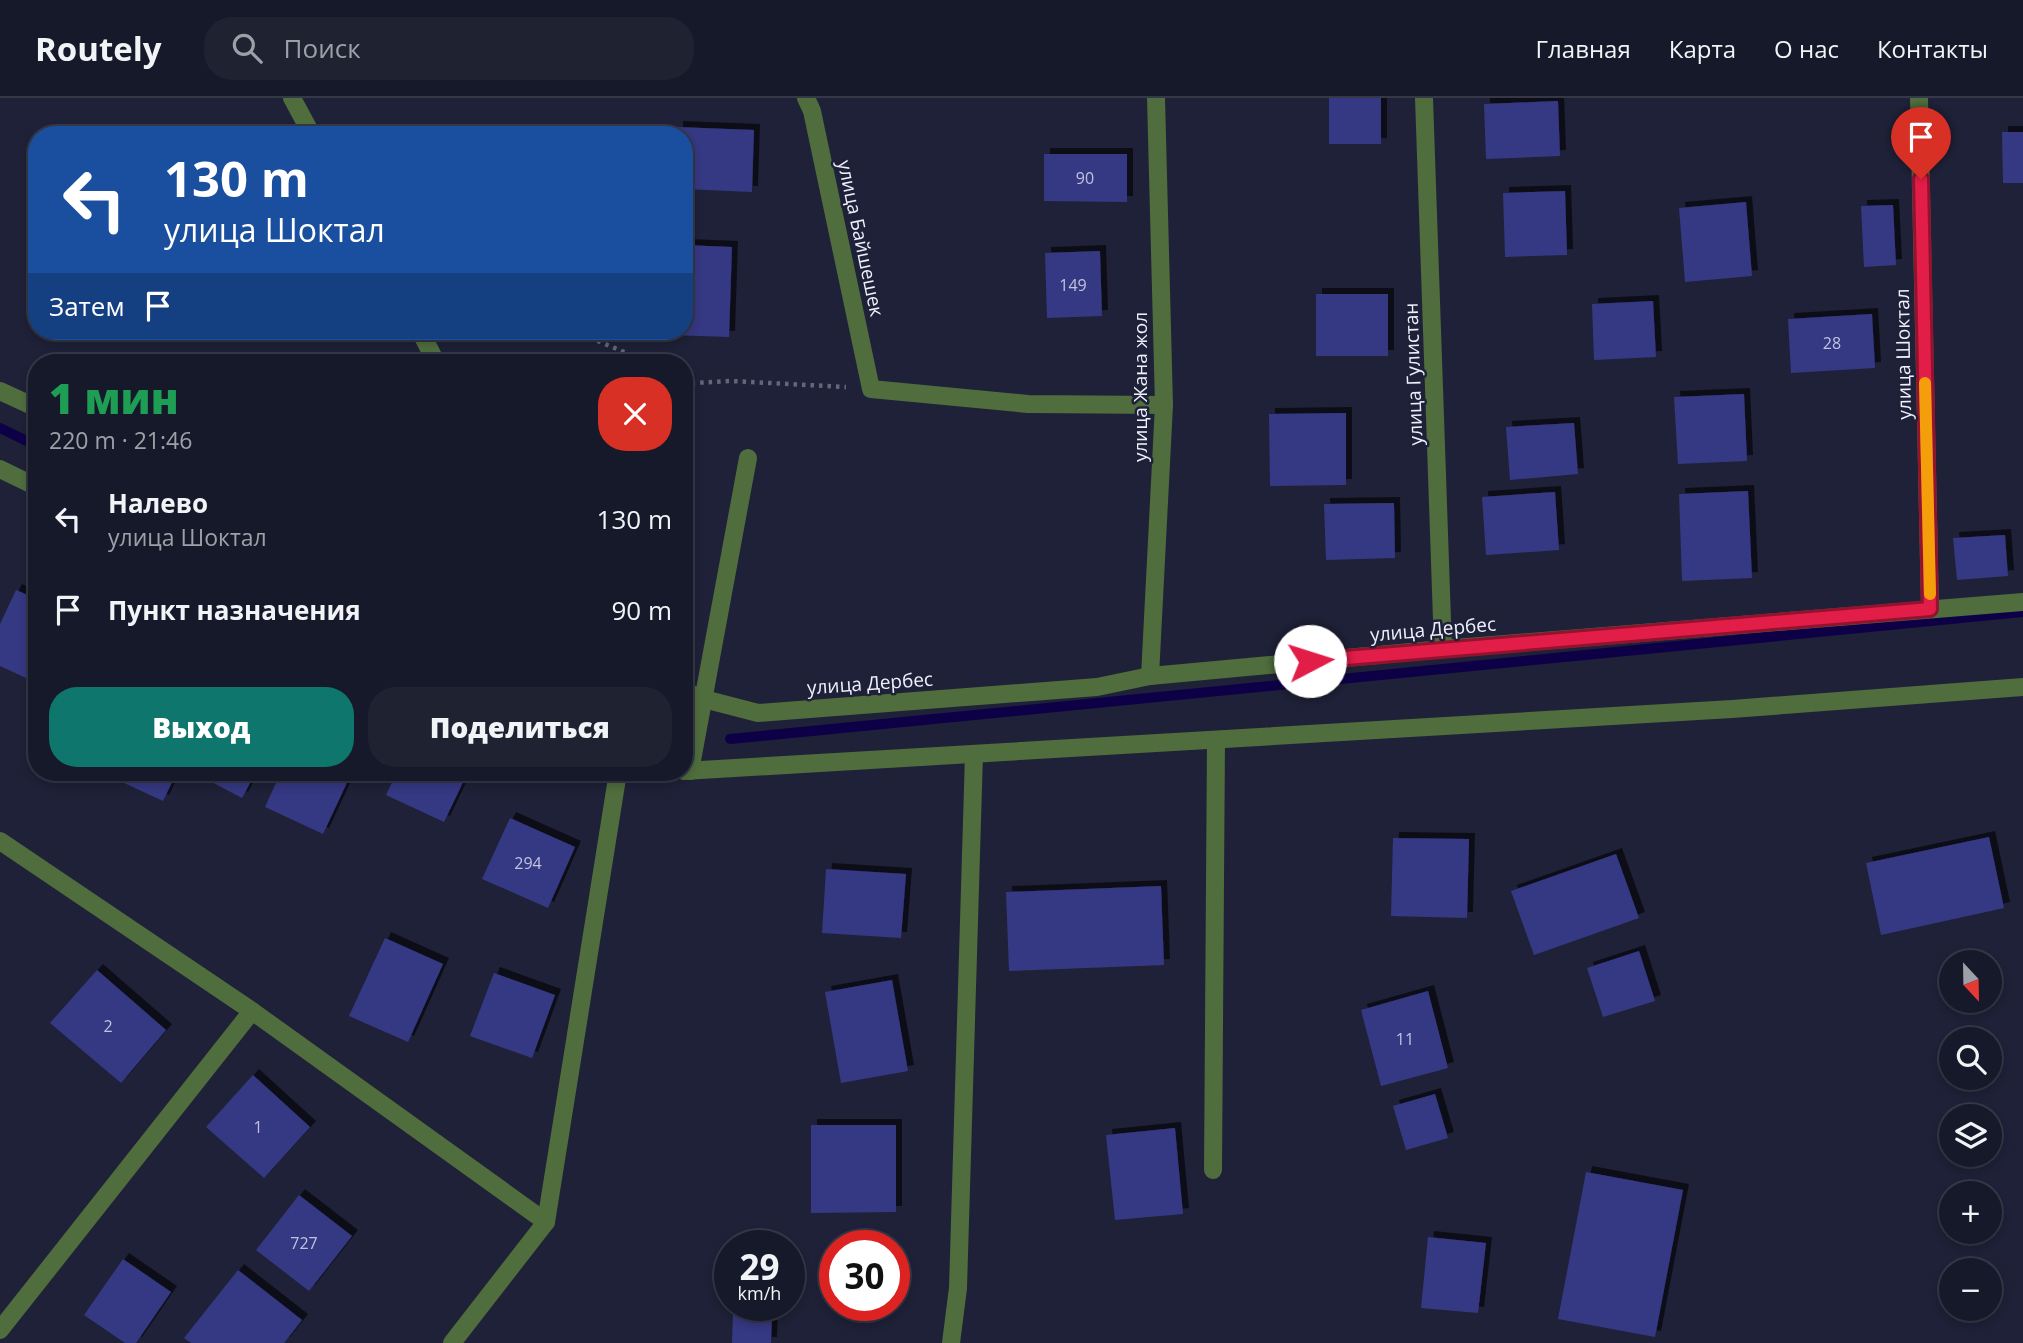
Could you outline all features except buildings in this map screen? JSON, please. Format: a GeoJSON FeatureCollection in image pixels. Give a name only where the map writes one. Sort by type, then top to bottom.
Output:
{"type":"FeatureCollection","features":[{"type":"Feature","properties":{"kind":"street"},"geometry":{"type":"LineString","coordinates":[[292,98],[307,126]]}},
{"type":"Feature","properties":{"kind":"street","name":"улица Байшешек"},"geometry":{"type":"LineString","coordinates":[[806,98],[812,111],[871,388]]}},
{"type":"Feature","properties":{"kind":"street","name":"улица Жана жол"},"geometry":{"type":"LineString","coordinates":[[1150,676],[1164,405],[1156,98]]}},
{"type":"Feature","properties":{"kind":"street","name":"улица Гулистан"},"geometry":{"type":"LineString","coordinates":[[1424,98],[1443,649]]}},
{"type":"Feature","properties":{"kind":"street","name":"улица Шоктал"},"geometry":{"type":"LineString","coordinates":[[1919,98],[1930,609]]}},
{"type":"Feature","properties":{"kind":"street"},"geometry":{"type":"LineString","coordinates":[[871,388],[1028,404],[1164,405]]}},
{"type":"Feature","properties":{"kind":"street"},"geometry":{"type":"LineString","coordinates":[[0,391],[28,404]]}},
{"type":"Feature","properties":{"kind":"street"},"geometry":{"type":"LineString","coordinates":[[693,746],[748,458]]}},
{"type":"Feature","properties":{"kind":"street"},"geometry":{"type":"LineString","coordinates":[[0,470],[28,483]]}},
{"type":"Feature","properties":{"kind":"street","name":"улица Дербес"},"geometry":{"type":"LineString","coordinates":[[693,695],[758,713],[1097,687],[1150,676],[1443,649],[2023,602]]}},
{"type":"Feature","properties":{"kind":"street"},"geometry":{"type":"LineString","coordinates":[[693,771],[1732,709],[2023,687]]}},
{"type":"Feature","properties":{"kind":"street"},"geometry":{"type":"LineString","coordinates":[[1213,1170],[1216,740]]}},
{"type":"Feature","properties":{"kind":"street"},"geometry":{"type":"LineString","coordinates":[[951,1343],[957,1288],[974,754]]}},
{"type":"Feature","properties":{"kind":"street"},"geometry":{"type":"LineString","coordinates":[[452,1343],[546,1222],[617,781]]}},
{"type":"Feature","properties":{"kind":"street"},"geometry":{"type":"LineString","coordinates":[[0,841],[252,1011],[546,1222]]}},
{"type":"Feature","properties":{"kind":"street"},"geometry":{"type":"LineString","coordinates":[[0,1330],[252,1011]]}},
{"type":"Feature","properties":{"kind":"path"},"geometry":{"type":"LineString","coordinates":[[595,340],[629,354]]}},
{"type":"Feature","properties":{"kind":"path"},"geometry":{"type":"LineString","coordinates":[[693,383],[731,381],[871,388]]}},
{"type":"Feature","properties":{"kind":"waterway"},"geometry":{"type":"LineString","coordinates":[[0,428],[28,442]]}},
{"type":"Feature","properties":{"kind":"waterway"},"geometry":{"type":"LineString","coordinates":[[730,739],[2023,612]]}},
{"type":"Feature","properties":{"kind":"slow traffic"},"geometry":{"type":"LineString","coordinates":[[1925,383],[1930,594]]}},
{"type":"Feature","properties":{"kind":"route"},"geometry":{"type":"LineString","coordinates":[[1310,661],[1930,609],[1921,179]]}}]}
